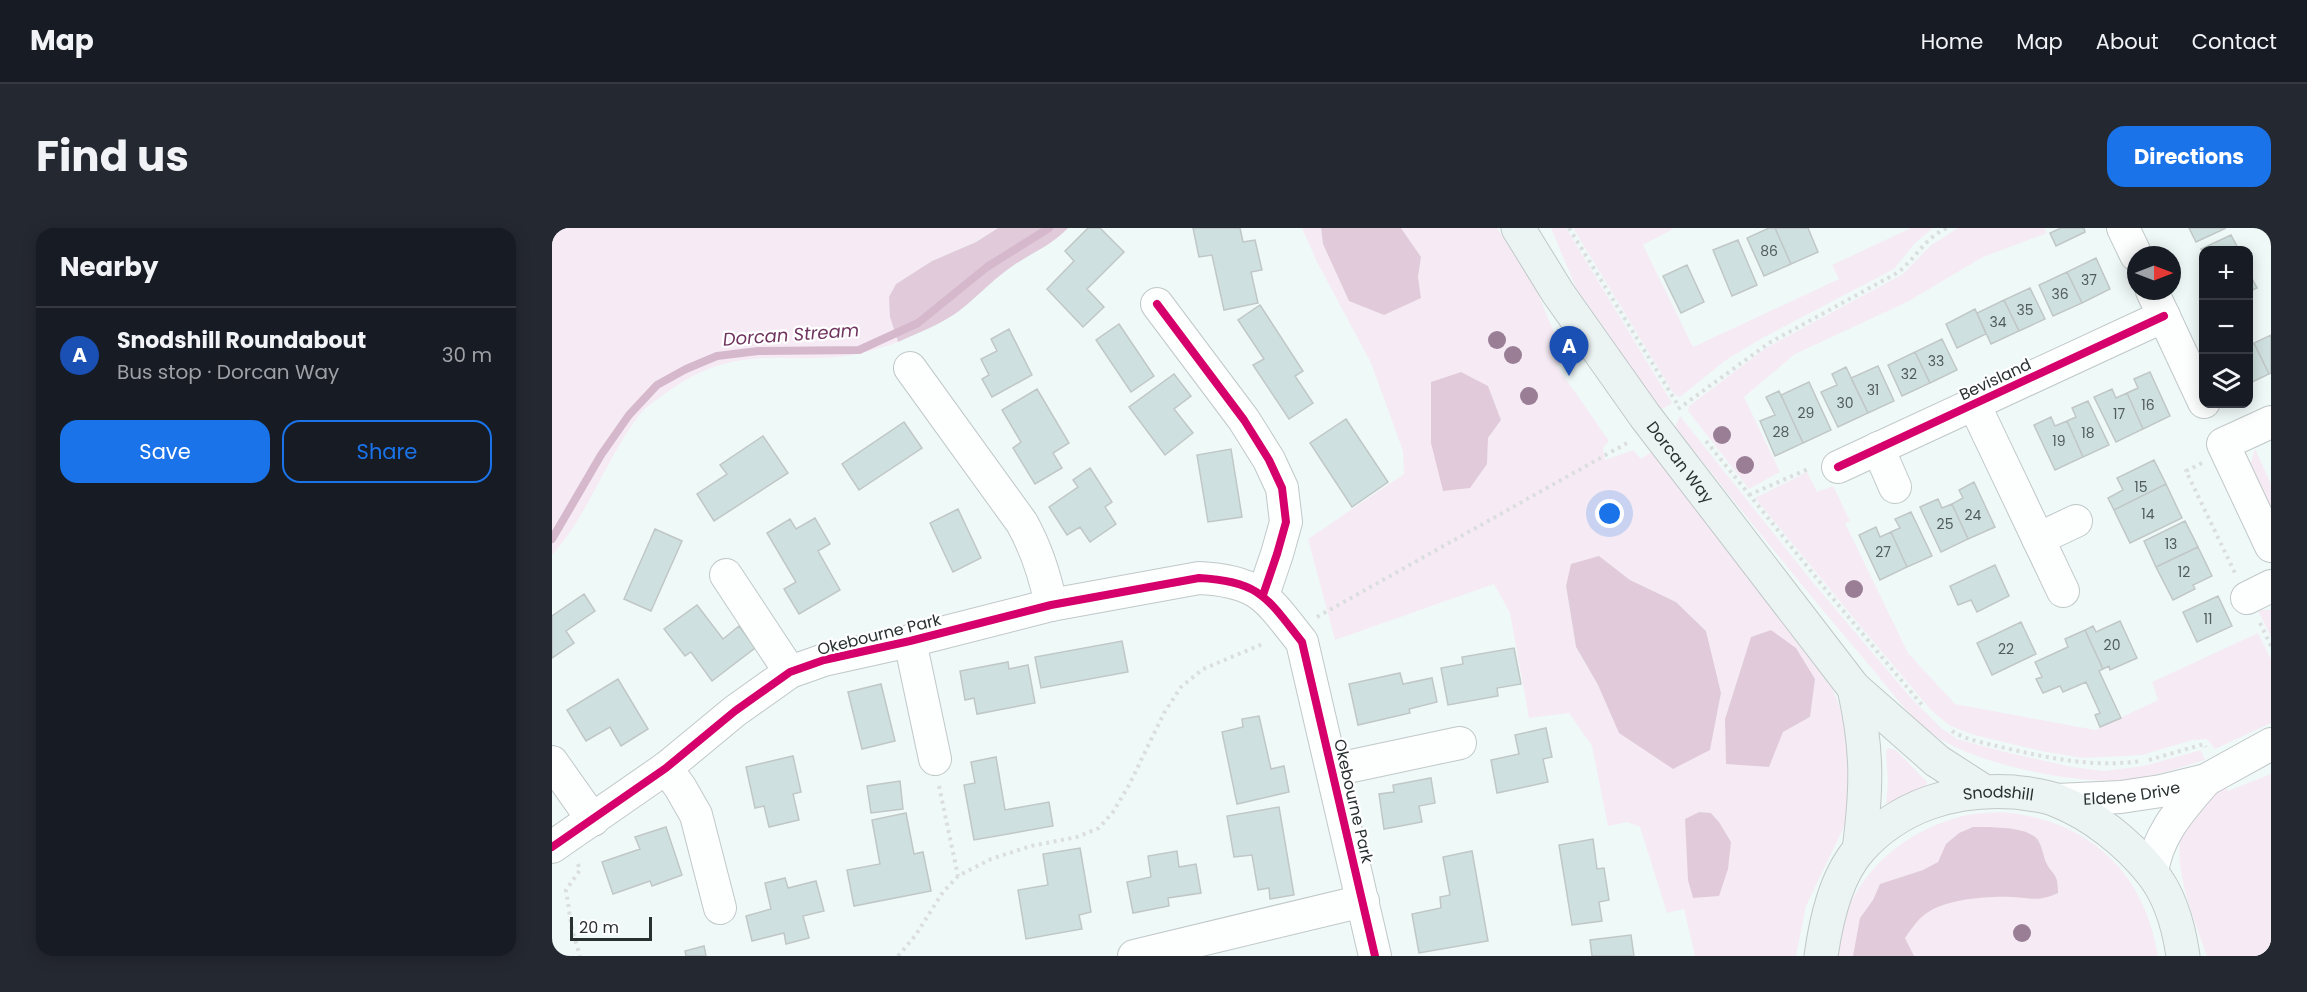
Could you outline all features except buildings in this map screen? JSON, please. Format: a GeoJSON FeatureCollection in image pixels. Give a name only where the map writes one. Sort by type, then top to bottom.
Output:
{"type":"FeatureCollection","features":[{"type":"Feature","properties":{"kind":"main road","name":"Dorcan Way"},"geometry":{"type":"LineString","coordinates":[[1518,228],[1558,293],[1654,428],[1854,688],[1937,761],[1982,790]]}},
{"type":"Feature","properties":{"kind":"main road","name":"Dorcan Way"},"geometry":{"type":"LineString","coordinates":[[1854,688],[1862,725],[1866,764],[1865,802],[1859,850]]}},
{"type":"Feature","properties":{"kind":"main road","name":"Snodshill"},"geometry":{"type":"LineString","coordinates":[[1821,956],[1825,929],[1837,892],[1845,870],[1859,850],[1900,816],[1946,796],[1982,790],[2029,794],[2057,800],[2109,831],[2152,873],[2169,902],[2183,956]]}},
{"type":"Feature","properties":{"kind":"street"},"geometry":{"type":"LineString","coordinates":[[2123,228],[2132,246]]}},
{"type":"Feature","properties":{"kind":"street"},"geometry":{"type":"LineString","coordinates":[[1157,304],[1244,420],[1269,460],[1282,488],[1286,522],[1263,595]]}},
{"type":"Feature","properties":{"kind":"street","name":"Bevisland"},"geometry":{"type":"LineString","coordinates":[[1838,467],[1974,404],[2158,304],[2199,392]]}},
{"type":"Feature","properties":{"kind":"street"},"geometry":{"type":"LineString","coordinates":[[910,368],[1022,524],[1039,556],[1051,605]]}},
{"type":"Feature","properties":{"kind":"street","name":"Bevisland"},"geometry":{"type":"LineString","coordinates":[[1974,404],[2063,591]]}},
{"type":"Feature","properties":{"kind":"street","name":"Bevisland"},"geometry":{"type":"LineString","coordinates":[[2206,408],[2271,546]]}},
{"type":"Feature","properties":{"kind":"street"},"geometry":{"type":"LineString","coordinates":[[2225,448],[2271,422]]}},
{"type":"Feature","properties":{"kind":"street"},"geometry":{"type":"LineString","coordinates":[[1878,448],[1895,487]]}},
{"type":"Feature","properties":{"kind":"street"},"geometry":{"type":"LineString","coordinates":[[2038,539],[2076,520]]}},
{"type":"Feature","properties":{"kind":"street"},"geometry":{"type":"LineString","coordinates":[[726,575],[790,672]]}},
{"type":"Feature","properties":{"kind":"street","name":"Okebourne Park"},"geometry":{"type":"LineString","coordinates":[[558,842],[666,768],[735,711],[790,672],[824,660],[1051,605],[1199,578],[1220,579],[1240,584],[1263,595],[1276,607],[1302,642],[1310,666],[1375,956]]}},
{"type":"Feature","properties":{"kind":"street","name":"Okebourne Park"},"geometry":{"type":"LineString","coordinates":[[910,641],[935,759]]}},
{"type":"Feature","properties":{"kind":"street","name":"Okebourne Park"},"geometry":{"type":"LineString","coordinates":[[1332,770],[1460,743]]}},
{"type":"Feature","properties":{"kind":"street","name":"Eldene Drive"},"geometry":{"type":"LineString","coordinates":[[2057,800],[2121,797],[2161,791],[2213,775],[2271,744]]}},
{"type":"Feature","properties":{"kind":"street"},"geometry":{"type":"LineString","coordinates":[[552,762],[593,820]]}},
{"type":"Feature","properties":{"kind":"street"},"geometry":{"type":"LineString","coordinates":[[666,768],[696,815],[720,909]]}},
{"type":"Feature","properties":{"kind":"street","name":"Eldene Drive"},"geometry":{"type":"LineString","coordinates":[[2152,873],[2154,857],[2163,835],[2175,816],[2213,775]]}},
{"type":"Feature","properties":{"kind":"street"},"geometry":{"type":"LineString","coordinates":[[1134,956],[1363,901]]}},
{"type":"Feature","properties":{"kind":"path"},"geometry":{"type":"LineString","coordinates":[[1569,228],[1686,417]]}},
{"type":"Feature","properties":{"kind":"path"},"geometry":{"type":"LineString","coordinates":[[898,956],[915,936],[943,892],[958,876],[991,859],[1031,846],[1077,837],[1099,828],[1113,812],[1124,794],[1164,713],[1181,687],[1203,669],[1293,630],[1654,428],[1769,343],[1897,273],[1909,264],[1921,246],[1947,228]]}},
{"type":"Feature","properties":{"kind":"path"},"geometry":{"type":"LineString","coordinates":[[1700,434],[1831,597],[1928,710]]}},
{"type":"Feature","properties":{"kind":"path"},"geometry":{"type":"LineString","coordinates":[[2225,448],[2186,471],[2259,592],[2271,646]]}},
{"type":"Feature","properties":{"kind":"path"},"geometry":{"type":"LineString","coordinates":[[1749,495],[1808,469],[1838,467]]}},
{"type":"Feature","properties":{"kind":"path"},"geometry":{"type":"LineString","coordinates":[[1950,730],[1987,743],[2049,758],[2089,763],[2121,764],[2151,760],[2204,744],[2213,775]]}},
{"type":"Feature","properties":{"kind":"path"},"geometry":{"type":"LineString","coordinates":[[935,759],[958,876]]}},
{"type":"Feature","properties":{"kind":"path"},"geometry":{"type":"LineString","coordinates":[[558,842],[580,870],[566,890],[572,930],[580,956]]}},
{"type":"Feature","properties":{"kind":"shaded area"},"geometry":{"type":"Polygon","coordinates":[[[552,228],[998,228],[975,242],[932,261],[896,284],[890,317],[898,342],[865,352],[830,358],[771,358],[727,363],[687,379],[653,402],[641,413],[629,430],[577,521],[552,555],[552,228]]]}},
{"type":"Feature","properties":{"kind":"shaded area"},"geometry":{"type":"Polygon","coordinates":[[[998,228],[1068,228],[1049,244],[1007,270],[957,313],[898,342],[890,317],[889,297],[896,284],[932,261],[976,242],[998,228]]]}},
{"type":"Feature","properties":{"kind":"shaded area"},"geometry":{"type":"Polygon","coordinates":[[[1302,228],[1321,228],[1323,244],[1421,298],[1418,277],[1421,257],[1401,228],[1497,228],[1533,282],[1565,359],[1557,366],[1609,441],[1603,448],[1605,460],[1633,450],[1641,459],[1654,450],[1833,690],[1843,715],[1853,788],[1843,829],[1806,906],[1796,956],[1695,956],[1684,909],[1667,913],[1640,827],[1627,822],[1608,826],[1592,746],[1569,713],[1529,718],[1510,613],[1494,584],[1335,640],[1308,539],[1404,474],[1403,451],[1371,363],[1317,262],[1302,228]],[[1488,386],[1488,438],[1501,420],[1488,386]],[[1599,556],[1566,587],[1576,648],[1598,685],[1710,750],[1721,693],[1706,631],[1676,602],[1630,580],[1599,556]],[[1771,630],[1751,638],[1725,719],[1783,732],[1810,717],[1771,630]],[[1699,812],[1685,820],[1719,822],[1711,813],[1699,812]]]}},
{"type":"Feature","properties":{"kind":"shaded area"},"geometry":{"type":"Polygon","coordinates":[[[1321,228],[1401,228],[1421,257],[1418,277],[1421,298],[1384,315],[1349,301],[1323,244],[1321,228]]]}},
{"type":"Feature","properties":{"kind":"shaded area"},"geometry":{"type":"Polygon","coordinates":[[[1551,228],[1566,228],[1672,403],[1661,410],[1576,288],[1551,228]]]}},
{"type":"Feature","properties":{"kind":"shaded area"},"geometry":{"type":"Polygon","coordinates":[[[1573,228],[1672,228],[1643,245],[1693,347],[1839,279],[1832,265],[1911,228],[1933,228],[1915,243],[1894,269],[1764,337],[1726,360],[1680,397],[1676,396],[1671,389],[1573,228]]]}},
{"type":"Feature","properties":{"kind":"shaded area"},"geometry":{"type":"Polygon","coordinates":[[[1958,228],[2044,228],[2047,233],[1983,257],[1907,302],[1795,354],[1744,397],[1780,472],[1749,489],[1688,411],[1689,406],[1766,348],[1903,274],[1930,246],[1958,228]]]}},
{"type":"Feature","properties":{"kind":"shaded area"},"geometry":{"type":"Polygon","coordinates":[[[1461,372],[1488,386],[1501,420],[1488,438],[1487,464],[1470,488],[1443,491],[1431,443],[1431,382],[1461,372]]]}},
{"type":"Feature","properties":{"kind":"shaded area"},"geometry":{"type":"Polygon","coordinates":[[[1680,416],[1815,585],[1911,698],[1941,728],[1957,739],[2072,767],[2104,771],[2144,766],[2201,750],[2205,760],[2136,779],[2082,779],[2006,765],[1982,758],[1942,740],[1920,723],[1900,702],[1768,544],[1675,427],[1680,416]]]}},
{"type":"Feature","properties":{"kind":"shaded area"},"geometry":{"type":"Polygon","coordinates":[[[2255,449],[2271,484],[2271,520],[2250,466],[2255,449]]]}},
{"type":"Feature","properties":{"kind":"shaded area"},"geometry":{"type":"Polygon","coordinates":[[[1807,472],[1817,492],[1833,486],[1850,521],[1845,523],[1908,653],[1955,704],[2095,730],[2158,700],[2152,682],[2258,633],[2271,659],[2271,723],[2215,749],[2207,739],[2192,740],[2142,755],[2083,758],[2041,751],[1974,735],[1950,726],[1931,710],[1755,498],[1807,472]]]}},
{"type":"Feature","properties":{"kind":"shaded area"},"geometry":{"type":"Polygon","coordinates":[[[1599,556],[1630,580],[1676,602],[1706,631],[1721,693],[1710,750],[1673,769],[1619,733],[1598,685],[1576,647],[1566,586],[1571,564],[1599,556]]]}},
{"type":"Feature","properties":{"kind":"shaded area"},"geometry":{"type":"Polygon","coordinates":[[[2258,610],[2271,610],[2271,637],[2258,610]]]}},
{"type":"Feature","properties":{"kind":"shaded area"},"geometry":{"type":"Polygon","coordinates":[[[1771,630],[1796,648],[1815,679],[1810,717],[1783,732],[1769,767],[1726,764],[1725,719],[1751,637],[1771,630]]]}},
{"type":"Feature","properties":{"kind":"shaded area"},"geometry":{"type":"Polygon","coordinates":[[[1888,748],[1896,750],[1927,782],[1926,786],[1889,804],[1886,803],[1888,783],[1886,751],[1888,748]]]}},
{"type":"Feature","properties":{"kind":"shaded area"},"geometry":{"type":"Polygon","coordinates":[[[2271,774],[2271,956],[2207,956],[2183,883],[2179,844],[2183,826],[2194,807],[2224,785],[2228,791],[2271,774]]]}},
{"type":"Feature","properties":{"kind":"shaded area"},"geometry":{"type":"Polygon","coordinates":[[[1699,812],[1711,813],[1731,842],[1728,869],[1719,896],[1693,898],[1688,880],[1685,819],[1699,812]]]}},
{"type":"Feature","properties":{"kind":"shaded area"},"geometry":{"type":"Polygon","coordinates":[[[2000,812],[2059,825],[2085,838],[2106,854],[2125,874],[2140,898],[2151,925],[2158,956],[1836,956],[1850,904],[1872,870],[1887,856],[1903,843],[1939,823],[1969,815],[2000,812]]]}},
{"type":"Feature","properties":{"kind":"shaded area"},"geometry":{"type":"Polygon","coordinates":[[[1973,827],[2009,828],[2035,837],[2045,860],[2056,877],[2058,893],[2030,899],[1992,897],[1970,899],[1938,907],[1922,916],[1905,938],[1914,956],[1853,956],[1860,918],[1873,900],[1880,884],[1923,870],[1938,862],[1946,844],[1959,833],[1973,827]]]}},
{"type":"Feature","properties":{"kind":"waterway","name":"Dorcan Stream"},"geometry":{"type":"LineString","coordinates":[[552,539],[601,455],[629,415],[657,385],[717,356],[758,351],[859,350],[918,323],[987,267],[1049,228]]}},
{"type":"Feature","properties":{"kind":"cycle path"},"geometry":{"type":"LineString","coordinates":[[1157,304],[1244,420],[1269,460],[1282,488],[1286,522],[1263,595]]}},
{"type":"Feature","properties":{"kind":"cycle path"},"geometry":{"type":"LineString","coordinates":[[1838,467],[2164,316]]}},
{"type":"Feature","properties":{"kind":"cycle path"},"geometry":{"type":"LineString","coordinates":[[552,847],[666,768],[735,711],[790,672],[824,660],[1051,605],[1199,578],[1220,580],[1236,583],[1260,595],[1280,614],[1302,642],[1375,956]]}},
{"type":"Feature","properties":{"kind":"place","name":"Snodshill Roundabout"},"geometry":{"type":"Point","coordinates":[1569,376]}}]}
